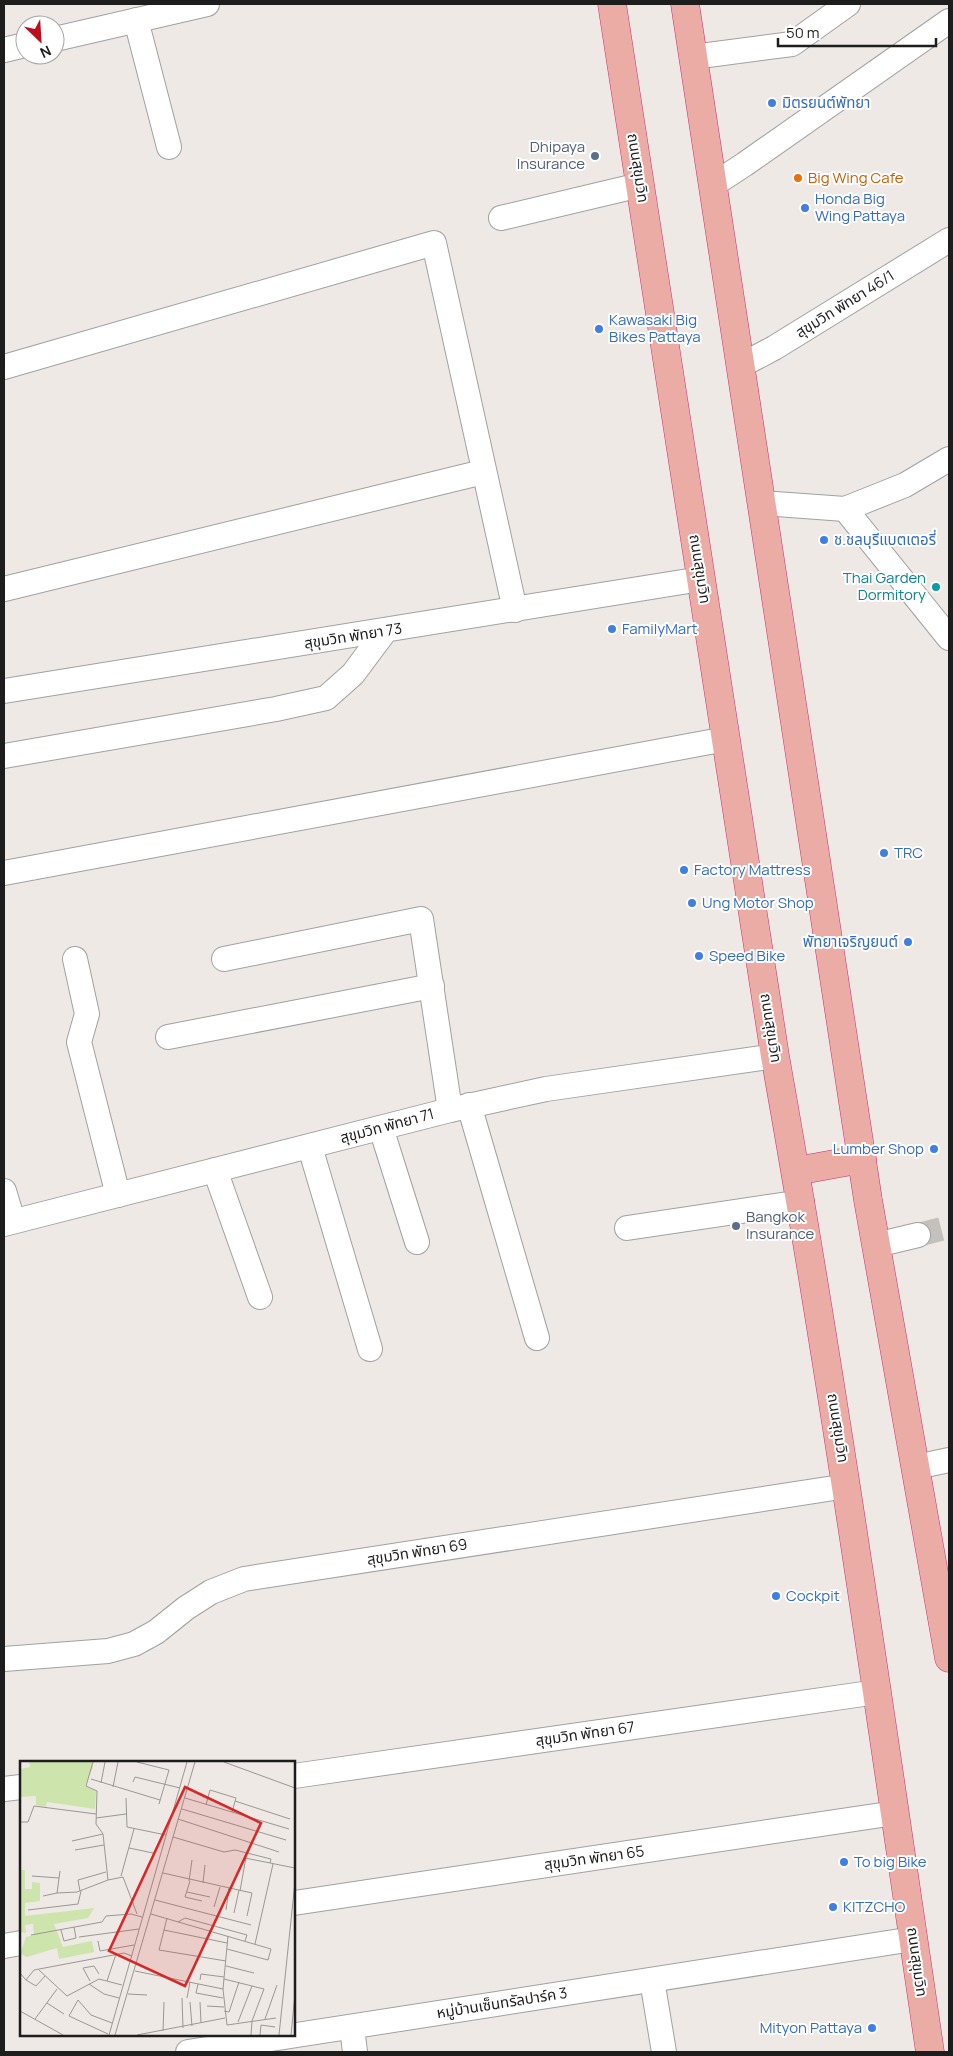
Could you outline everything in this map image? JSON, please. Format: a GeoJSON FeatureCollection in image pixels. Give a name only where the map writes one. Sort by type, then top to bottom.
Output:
{"type":"FeatureCollection","features":[{"type":"Feature","properties":{"kind":"highway","name":"ถนนสุขุมวิท"},"geometry":{"type":"LineString","coordinates":[[612,4],[775,1056],[802,1202],[847,1486],[930,2052]]}},
{"type":"Feature","properties":{"kind":"highway"},"geometry":{"type":"LineString","coordinates":[[685,4],[862,1159],[949,1658]]}},
{"type":"Feature","properties":{"kind":"highway"},"geometry":{"type":"LineString","coordinates":[[796,1172],[862,1159]]}},
{"type":"Feature","properties":{"kind":"street"},"geometry":{"type":"LineString","coordinates":[[65,37],[207,4]]}},
{"type":"Feature","properties":{"kind":"street"},"geometry":{"type":"LineString","coordinates":[[693,57],[792,44],[848,4]]}},
{"type":"Feature","properties":{"kind":"street"},"geometry":{"type":"LineString","coordinates":[[136,20],[169,147]]}},
{"type":"Feature","properties":{"kind":"street"},"geometry":{"type":"LineString","coordinates":[[713,185],[949,21]]}},
{"type":"Feature","properties":{"kind":"street"},"geometry":{"type":"LineString","coordinates":[[501,218],[640,185]]}},
{"type":"Feature","properties":{"kind":"street","name":"สุขุมวิท พัทยา 46/1"},"geometry":{"type":"LineString","coordinates":[[740,366],[774,348],[949,240]]}},
{"type":"Feature","properties":{"kind":"street"},"geometry":{"type":"LineString","coordinates":[[4,367],[434,243],[483,472],[515,610]]}},
{"type":"Feature","properties":{"kind":"street"},"geometry":{"type":"LineString","coordinates":[[761,503],[845,509],[905,485],[949,459]]}},
{"type":"Feature","properties":{"kind":"street"},"geometry":{"type":"LineString","coordinates":[[4,589],[483,472]]}},
{"type":"Feature","properties":{"kind":"street"},"geometry":{"type":"LineString","coordinates":[[845,509],[949,638]]}},
{"type":"Feature","properties":{"kind":"street","name":"สุขุมวิท พัทยา 73"},"geometry":{"type":"LineString","coordinates":[[4,691],[701,579]]}},
{"type":"Feature","properties":{"kind":"street"},"geometry":{"type":"LineString","coordinates":[[4,756],[276,709],[326,698],[353,674],[385,631]]}},
{"type":"Feature","properties":{"kind":"street"},"geometry":{"type":"LineString","coordinates":[[4,873],[726,739]]}},
{"type":"Feature","properties":{"kind":"street"},"geometry":{"type":"LineString","coordinates":[[224,959],[420,919],[432,986],[459,1108],[537,1338]]}},
{"type":"Feature","properties":{"kind":"street"},"geometry":{"type":"LineString","coordinates":[[75,959],[87,1014],[79,1042],[118,1195]]}},
{"type":"Feature","properties":{"kind":"street"},"geometry":{"type":"LineString","coordinates":[[168,1037],[432,986]]}},
{"type":"Feature","properties":{"kind":"street","name":"สุขุมวิท พัทยา 71"},"geometry":{"type":"LineString","coordinates":[[8,1222],[459,1108],[546,1088],[775,1056]]}},
{"type":"Feature","properties":{"kind":"street"},"geometry":{"type":"LineString","coordinates":[[381,1128],[417,1242]]}},
{"type":"Feature","properties":{"kind":"street"},"geometry":{"type":"LineString","coordinates":[[310,1147],[370,1349]]}},
{"type":"Feature","properties":{"kind":"street"},"geometry":{"type":"LineString","coordinates":[[215,1170],[260,1297]]}},
{"type":"Feature","properties":{"kind":"street"},"geometry":{"type":"LineString","coordinates":[[4,1191],[8,1222]]}},
{"type":"Feature","properties":{"kind":"street"},"geometry":{"type":"LineString","coordinates":[[627,1228],[802,1202]]}},
{"type":"Feature","properties":{"kind":"street"},"geometry":{"type":"LineString","coordinates":[[876,1245],[918,1235]]}},
{"type":"Feature","properties":{"kind":"street"},"geometry":{"type":"LineString","coordinates":[[916,1467],[949,1460]]}},
{"type":"Feature","properties":{"kind":"street","name":"สุขุมวิท พัทยา 69"},"geometry":{"type":"LineString","coordinates":[[4,1659],[108,1651],[134,1644],[156,1632],[186,1608],[211,1592],[244,1578],[847,1486]]}},
{"type":"Feature","properties":{"kind":"street","name":"สุขุมวิท พัทยา 67"},"geometry":{"type":"LineString","coordinates":[[295,1776],[877,1692]]}},
{"type":"Feature","properties":{"kind":"street"},"geometry":{"type":"LineString","coordinates":[[4,1789],[20,1787]]}},
{"type":"Feature","properties":{"kind":"street","name":"สุขุมวิท พัทยา 65"},"geometry":{"type":"LineString","coordinates":[[295,1903],[895,1814]]}},
{"type":"Feature","properties":{"kind":"street","name":"หมู่บ้านเซ็นทรัลปาร์ค 3"},"geometry":{"type":"LineString","coordinates":[[295,2036],[913,1939]]}},
{"type":"Feature","properties":{"kind":"street"},"geometry":{"type":"LineString","coordinates":[[4,1946],[20,1943]]}},
{"type":"Feature","properties":{"kind":"street"},"geometry":{"type":"LineString","coordinates":[[652,1980],[664,2052]]}},
{"type":"Feature","properties":{"kind":"street"},"geometry":{"type":"LineString","coordinates":[[352,2027],[356,2052]]}},
{"type":"Feature","properties":{"kind":"street","name":"หมู่บ้านเซ็นทรัลปาร์ค 3"},"geometry":{"type":"LineString","coordinates":[[188,2052],[293,2036]]}},
{"type":"Feature","properties":{"kind":"tunnel"},"geometry":{"type":"LineString","coordinates":[[918,1235],[949,1227]]}},
{"type":"Feature","properties":{"kind":"place","name":"มิตรยนต์พัทยา"},"geometry":{"type":"Point","coordinates":[772,103]}},
{"type":"Feature","properties":{"kind":"place","name":"Dhipaya Insurance"},"geometry":{"type":"Point","coordinates":[595,156]}},
{"type":"Feature","properties":{"kind":"place","name":"Big Wing Cafe"},"geometry":{"type":"Point","coordinates":[798,178]}},
{"type":"Feature","properties":{"kind":"place","name":"Honda Big Wing Pattaya"},"geometry":{"type":"Point","coordinates":[805,208]}},
{"type":"Feature","properties":{"kind":"place","name":"Kawasaki Big Bikes Pattaya"},"geometry":{"type":"Point","coordinates":[599,329]}},
{"type":"Feature","properties":{"kind":"place","name":"ช.ชลบุรีแบตเตอรี่"},"geometry":{"type":"Point","coordinates":[824,540]}},
{"type":"Feature","properties":{"kind":"place","name":"Thai Garden Dormitory"},"geometry":{"type":"Point","coordinates":[936,587]}},
{"type":"Feature","properties":{"kind":"place","name":"FamilyMart"},"geometry":{"type":"Point","coordinates":[612,629]}},
{"type":"Feature","properties":{"kind":"place","name":"TRC"},"geometry":{"type":"Point","coordinates":[884,853]}},
{"type":"Feature","properties":{"kind":"place","name":"Factory Mattress"},"geometry":{"type":"Point","coordinates":[684,870]}},
{"type":"Feature","properties":{"kind":"place","name":"Ung Motor Shop"},"geometry":{"type":"Point","coordinates":[692,903]}},
{"type":"Feature","properties":{"kind":"place","name":"พัทยาเจริญยนต์"},"geometry":{"type":"Point","coordinates":[908,942]}},
{"type":"Feature","properties":{"kind":"place","name":"Speed Bike"},"geometry":{"type":"Point","coordinates":[699,956]}},
{"type":"Feature","properties":{"kind":"place","name":"Lumber Shop"},"geometry":{"type":"Point","coordinates":[934,1149]}},
{"type":"Feature","properties":{"kind":"place","name":"Bangkok Insurance"},"geometry":{"type":"Point","coordinates":[736,1226]}},
{"type":"Feature","properties":{"kind":"place","name":"Cockpit"},"geometry":{"type":"Point","coordinates":[776,1596]}},
{"type":"Feature","properties":{"kind":"place","name":"To big Bike"},"geometry":{"type":"Point","coordinates":[844,1862]}},
{"type":"Feature","properties":{"kind":"place","name":"KITZCHO"},"geometry":{"type":"Point","coordinates":[833,1907]}},
{"type":"Feature","properties":{"kind":"place","name":"Mityon Pattaya"},"geometry":{"type":"Point","coordinates":[872,2028]}}]}
